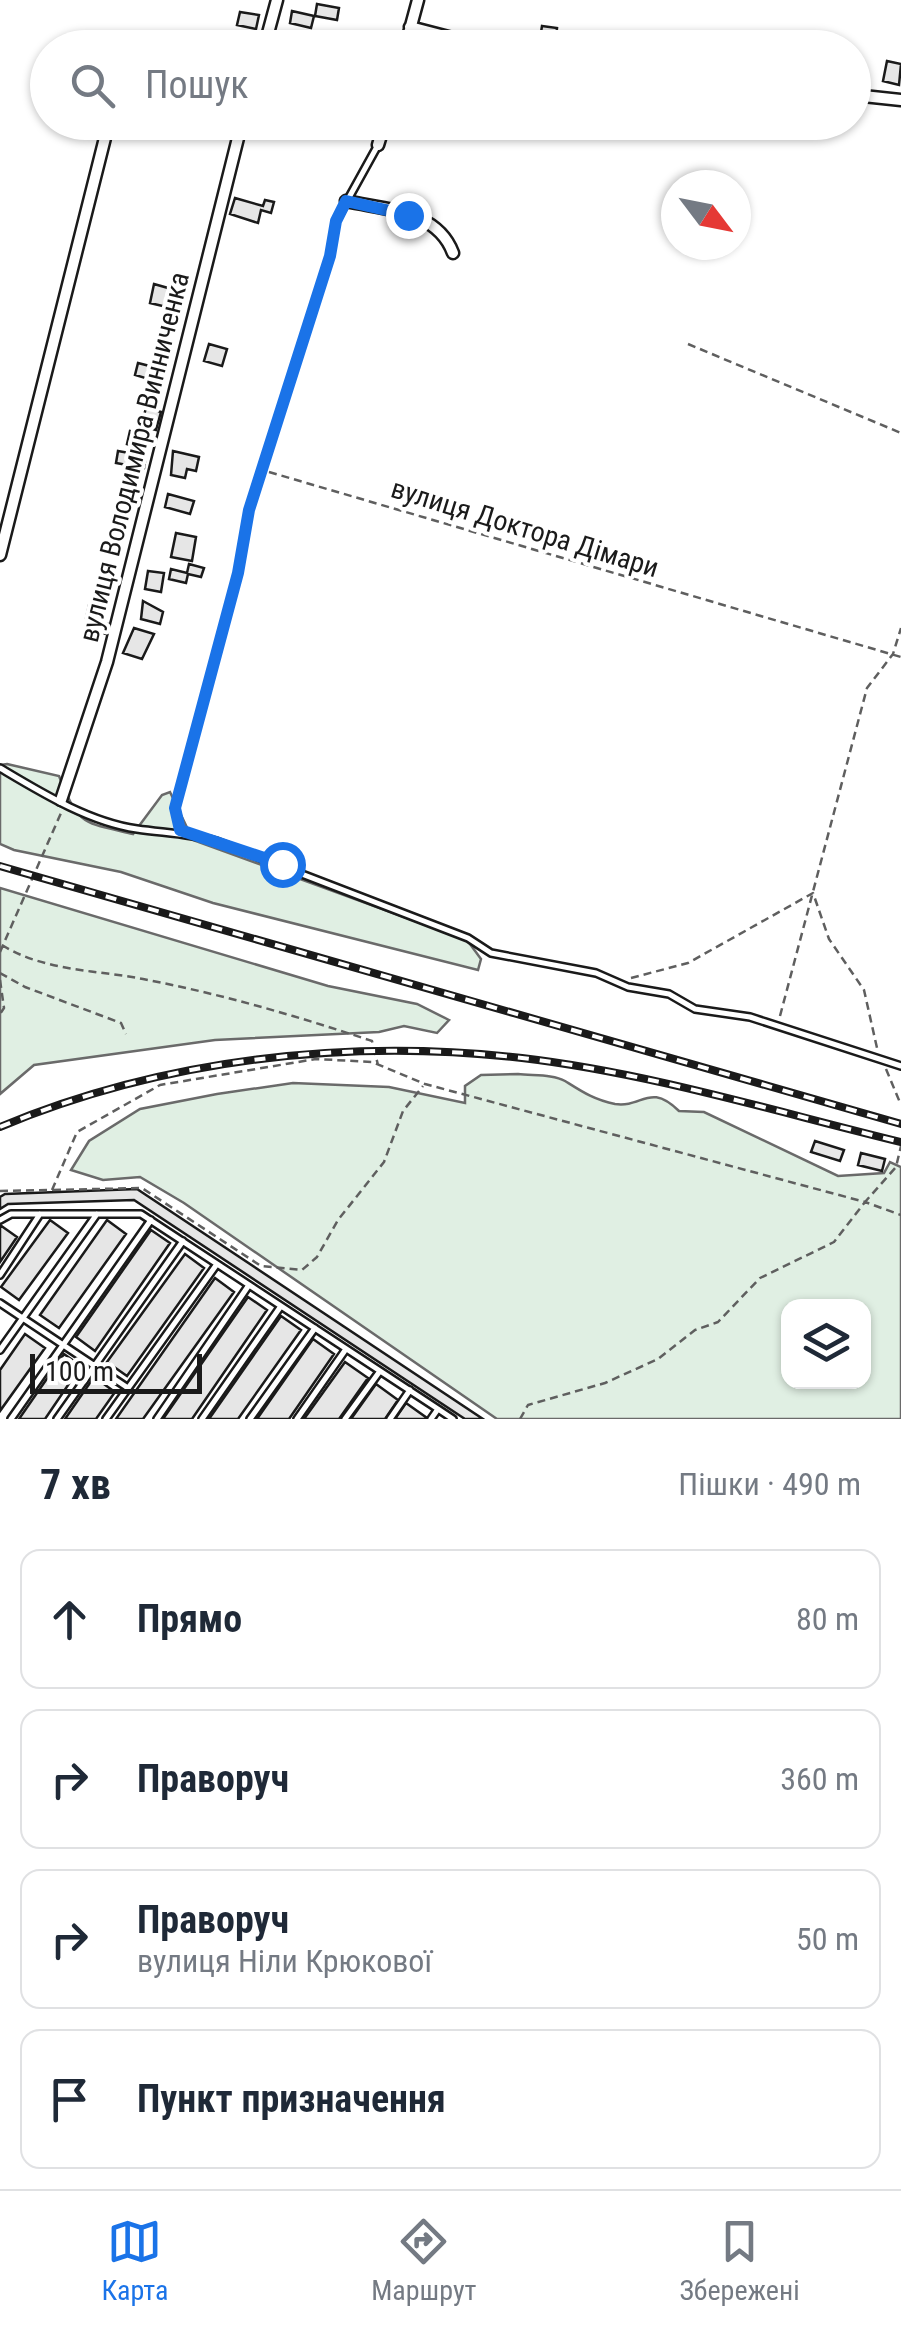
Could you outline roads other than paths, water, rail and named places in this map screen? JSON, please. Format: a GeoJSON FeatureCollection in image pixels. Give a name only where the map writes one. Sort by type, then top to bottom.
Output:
{"type":"FeatureCollection","features":[{"type":"Feature","properties":{"kind":"street"},"geometry":{"type":"LineString","coordinates":[[269,30],[277,0]]}},
{"type":"Feature","properties":{"kind":"street"},"geometry":{"type":"LineString","coordinates":[[409,30],[418,0]]}},
{"type":"Feature","properties":{"kind":"street"},"geometry":{"type":"LineString","coordinates":[[410,27],[422,30]]}},
{"type":"Feature","properties":{"kind":"street"},"geometry":{"type":"LineString","coordinates":[[871,97],[901,100]]}},
{"type":"Feature","properties":{"kind":"street"},"geometry":{"type":"LineString","coordinates":[[0,554],[104,140]]}},
{"type":"Feature","properties":{"kind":"street","name":"вулиця Володимира Винниченка"},"geometry":{"type":"LineString","coordinates":[[64,802],[107,662],[238,140]]}},
{"type":"Feature","properties":{"kind":"street"},"geometry":{"type":"LineString","coordinates":[[378,146],[380,140]]}},
{"type":"Feature","properties":{"kind":"street"},"geometry":{"type":"LineString","coordinates":[[346,201],[426,219],[446,233],[453,253]]}},
{"type":"Feature","properties":{"kind":"lane"},"geometry":{"type":"LineString","coordinates":[[180,830],[175,808],[261,470],[330,256],[336,221],[378,146]]}},
{"type":"Feature","properties":{"kind":"lane"},"geometry":{"type":"LineString","coordinates":[[0,768],[90,816],[137,829],[180,830],[282,864],[381,908],[468,938],[490,953],[596,973],[668,994],[694,1009],[750,1017],[901,1066]]}},
{"type":"Feature","properties":{"kind":"lane"},"geometry":{"type":"LineString","coordinates":[[0,1220],[11,1214],[142,1214],[454,1419]]}},
{"type":"Feature","properties":{"kind":"lane"},"geometry":{"type":"LineString","coordinates":[[0,1275],[40,1214]]}},
{"type":"Feature","properties":{"kind":"lane"},"geometry":{"type":"LineString","coordinates":[[0,1350],[97,1214]]}},
{"type":"Feature","properties":{"kind":"lane"},"geometry":{"type":"LineString","coordinates":[[11,1419],[151,1220]]}},
{"type":"Feature","properties":{"kind":"lane"},"geometry":{"type":"LineString","coordinates":[[57,1419],[183,1241]]}},
{"type":"Feature","properties":{"kind":"lane"},"geometry":{"type":"LineString","coordinates":[[106,1419],[217,1264]]}},
{"type":"Feature","properties":{"kind":"lane"},"geometry":{"type":"LineString","coordinates":[[157,1419],[249,1284]]}},
{"type":"Feature","properties":{"kind":"lane"},"geometry":{"type":"LineString","coordinates":[[0,1303],[128,1388]]}},
{"type":"Feature","properties":{"kind":"lane"},"geometry":{"type":"LineString","coordinates":[[202,1419],[281,1306]]}},
{"type":"Feature","properties":{"kind":"lane"},"geometry":{"type":"LineString","coordinates":[[250,1419],[315,1328]]}},
{"type":"Feature","properties":{"kind":"lane"},"geometry":{"type":"LineString","coordinates":[[297,1419],[346,1348]]}},
{"type":"Feature","properties":{"kind":"lane"},"geometry":{"type":"LineString","coordinates":[[345,1419],[380,1371]]}},
{"type":"Feature","properties":{"kind":"lane"},"geometry":{"type":"LineString","coordinates":[[390,1419],[410,1390]]}},
{"type":"Feature","properties":{"kind":"lane"},"geometry":{"type":"LineString","coordinates":[[431,1419],[438,1409]]}},
{"type":"Feature","properties":{"kind":"railway"},"geometry":{"type":"LineString","coordinates":[[0,866],[901,1124]]}},
{"type":"Feature","properties":{"kind":"railway"},"geometry":{"type":"LineString","coordinates":[[0,1127],[62,1104],[191,1070],[323,1053],[456,1052],[570,1065],[665,1083],[901,1142]]}}]}
